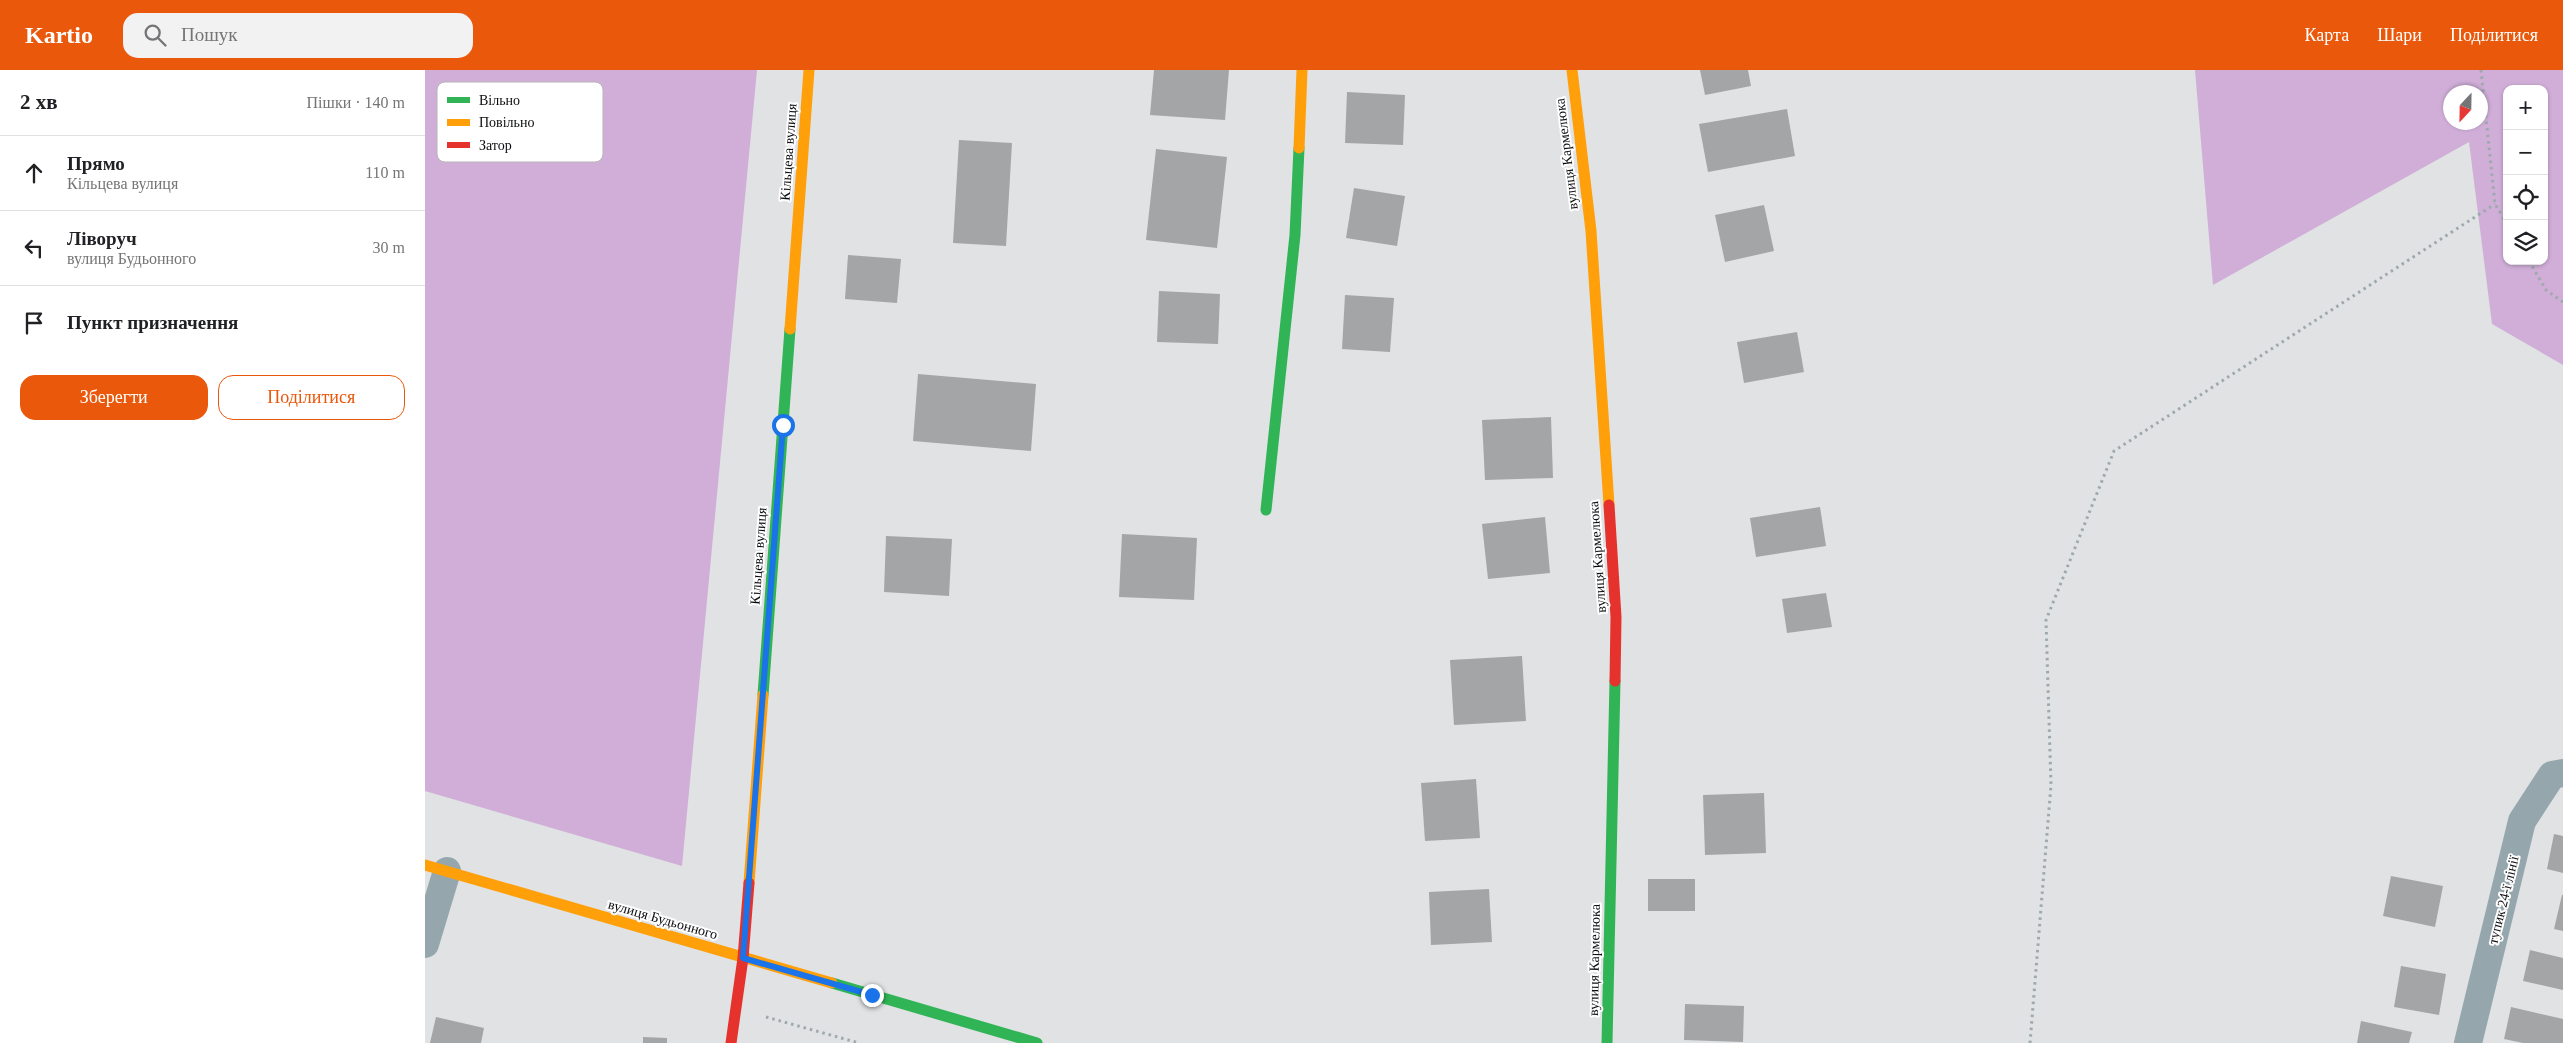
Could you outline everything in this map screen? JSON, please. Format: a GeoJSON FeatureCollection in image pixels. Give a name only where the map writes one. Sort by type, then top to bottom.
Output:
{"type":"FeatureCollection","features":[{"type":"Feature","properties":{"kind":"street","name":"Кільцева вулиця"},"geometry":{"type":"LineString","coordinates":[[731,1043],[743,958],[809,70]]}},
{"type":"Feature","properties":{"kind":"street"},"geometry":{"type":"LineString","coordinates":[[1266,510],[1295,235],[1302,70]]}},
{"type":"Feature","properties":{"kind":"street","name":"вулиця Кармелюка"},"geometry":{"type":"LineString","coordinates":[[1572,70],[1591,230],[1616,617],[1607,1043]]}},
{"type":"Feature","properties":{"kind":"street","name":"тупик 24-ї лінії"},"geometry":{"type":"LineString","coordinates":[[2468,1043],[2522,821],[2552,775],[2563,773]]}},
{"type":"Feature","properties":{"kind":"street","name":"вулиця Будьонного"},"geometry":{"type":"LineString","coordinates":[[436,868],[1037,1043]]}},
{"type":"Feature","properties":{"kind":"street"},"geometry":{"type":"LineString","coordinates":[[425,944],[436,868]]}},
{"type":"Feature","properties":{"kind":"path"},"geometry":{"type":"LineString","coordinates":[[2481,70],[2495,204],[2505,220]]}},
{"type":"Feature","properties":{"kind":"path"},"geometry":{"type":"LineString","coordinates":[[2030,1043],[2051,785],[2045,620],[2114,451],[2495,204]]}},
{"type":"Feature","properties":{"kind":"path"},"geometry":{"type":"LineString","coordinates":[[2531,265],[2545,290],[2563,302]]}},
{"type":"Feature","properties":{"kind":"path"},"geometry":{"type":"LineString","coordinates":[[736,1008],[859,1043]]}},
{"type":"Feature","properties":{"kind":"shaded area"},"geometry":{"type":"Polygon","coordinates":[[[425,70],[757,70],[682,866],[425,791],[425,70]]]}},
{"type":"Feature","properties":{"kind":"shaded area"},"geometry":{"type":"Polygon","coordinates":[[[2195,70],[2563,70],[2563,365],[2492,324],[2469,142],[2213,285],[2195,70]]]}},
{"type":"Feature","properties":{"kind":"building"},"geometry":{"type":"Polygon","coordinates":[[[1154,70],[1229,70],[1225,120],[1150,115],[1154,70]]]}},
{"type":"Feature","properties":{"kind":"building"},"geometry":{"type":"Polygon","coordinates":[[[1700,70],[1748,70],[1751,86],[1705,95],[1700,70]]]}},
{"type":"Feature","properties":{"kind":"building"},"geometry":{"type":"Polygon","coordinates":[[[1347,92],[1405,95],[1403,145],[1345,143],[1347,92]]]}},
{"type":"Feature","properties":{"kind":"building"},"geometry":{"type":"Polygon","coordinates":[[[1787,109],[1795,156],[1708,172],[1699,124],[1787,109]]]}},
{"type":"Feature","properties":{"kind":"building"},"geometry":{"type":"Polygon","coordinates":[[[959,140],[1012,143],[1006,246],[953,243],[959,140]]]}},
{"type":"Feature","properties":{"kind":"building"},"geometry":{"type":"Polygon","coordinates":[[[1156,149],[1227,157],[1217,248],[1146,240],[1156,149]]]}},
{"type":"Feature","properties":{"kind":"building"},"geometry":{"type":"Polygon","coordinates":[[[1354,188],[1405,196],[1397,246],[1346,238],[1354,188]]]}},
{"type":"Feature","properties":{"kind":"building"},"geometry":{"type":"Polygon","coordinates":[[[1764,205],[1774,251],[1725,262],[1715,215],[1764,205]]]}},
{"type":"Feature","properties":{"kind":"building"},"geometry":{"type":"Polygon","coordinates":[[[848,255],[901,259],[897,303],[845,299],[848,255]]]}},
{"type":"Feature","properties":{"kind":"building"},"geometry":{"type":"Polygon","coordinates":[[[1159,291],[1220,294],[1218,344],[1157,342],[1159,291]]]}},
{"type":"Feature","properties":{"kind":"building"},"geometry":{"type":"Polygon","coordinates":[[[1345,295],[1394,298],[1390,352],[1342,349],[1345,295]]]}},
{"type":"Feature","properties":{"kind":"building"},"geometry":{"type":"Polygon","coordinates":[[[1797,332],[1804,372],[1744,383],[1737,342],[1797,332]]]}},
{"type":"Feature","properties":{"kind":"building"},"geometry":{"type":"Polygon","coordinates":[[[918,374],[1036,384],[1031,451],[913,441],[918,374]]]}},
{"type":"Feature","properties":{"kind":"building"},"geometry":{"type":"Polygon","coordinates":[[[1551,417],[1553,478],[1485,480],[1482,420],[1551,417]]]}},
{"type":"Feature","properties":{"kind":"building"},"geometry":{"type":"Polygon","coordinates":[[[1820,507],[1826,546],[1756,557],[1750,518],[1820,507]]]}},
{"type":"Feature","properties":{"kind":"building"},"geometry":{"type":"Polygon","coordinates":[[[1545,517],[1550,573],[1488,579],[1482,524],[1545,517]]]}},
{"type":"Feature","properties":{"kind":"building"},"geometry":{"type":"Polygon","coordinates":[[[1122,534],[1197,538],[1194,600],[1119,597],[1122,534]]]}},
{"type":"Feature","properties":{"kind":"building"},"geometry":{"type":"Polygon","coordinates":[[[886,536],[952,539],[949,596],[884,592],[886,536]]]}},
{"type":"Feature","properties":{"kind":"building"},"geometry":{"type":"Polygon","coordinates":[[[1826,593],[1832,627],[1787,633],[1782,599],[1826,593]]]}},
{"type":"Feature","properties":{"kind":"building"},"geometry":{"type":"Polygon","coordinates":[[[1522,656],[1526,721],[1454,725],[1450,660],[1522,656]]]}},
{"type":"Feature","properties":{"kind":"building"},"geometry":{"type":"Polygon","coordinates":[[[1476,779],[1480,838],[1425,841],[1421,783],[1476,779]]]}},
{"type":"Feature","properties":{"kind":"building"},"geometry":{"type":"Polygon","coordinates":[[[1764,793],[1766,853],[1705,855],[1703,795],[1764,793]]]}},
{"type":"Feature","properties":{"kind":"building"},"geometry":{"type":"Polygon","coordinates":[[[2554,834],[2563,836],[2563,873],[2547,869],[2554,834]]]}},
{"type":"Feature","properties":{"kind":"building"},"geometry":{"type":"Polygon","coordinates":[[[2391,876],[2443,886],[2435,927],[2383,916],[2391,876]]]}},
{"type":"Feature","properties":{"kind":"building"},"geometry":{"type":"Polygon","coordinates":[[[1648,879],[1695,879],[1695,911],[1648,911],[1648,879]]]}},
{"type":"Feature","properties":{"kind":"building"},"geometry":{"type":"Polygon","coordinates":[[[1489,889],[1492,942],[1431,945],[1429,892],[1489,889]]]}},
{"type":"Feature","properties":{"kind":"building"},"geometry":{"type":"Polygon","coordinates":[[[2563,895],[2563,931],[2554,929],[2563,895]]]}},
{"type":"Feature","properties":{"kind":"building"},"geometry":{"type":"Polygon","coordinates":[[[2530,950],[2563,958],[2563,990],[2523,981],[2530,950]]]}},
{"type":"Feature","properties":{"kind":"building"},"geometry":{"type":"Polygon","coordinates":[[[2401,966],[2446,974],[2439,1015],[2394,1007],[2401,966]]]}},
{"type":"Feature","properties":{"kind":"building"},"geometry":{"type":"Polygon","coordinates":[[[1685,1004],[1744,1006],[1743,1042],[1684,1040],[1685,1004]]]}},
{"type":"Feature","properties":{"kind":"building"},"geometry":{"type":"Polygon","coordinates":[[[2511,1007],[2563,1019],[2563,1043],[2523,1043],[2504,1039],[2511,1007]]]}},
{"type":"Feature","properties":{"kind":"building"},"geometry":{"type":"Polygon","coordinates":[[[436,1017],[484,1028],[481,1043],[430,1043],[436,1017]]]}},
{"type":"Feature","properties":{"kind":"building"},"geometry":{"type":"Polygon","coordinates":[[[2361,1021],[2412,1032],[2409,1043],[2357,1043],[2361,1021]]]}},
{"type":"Feature","properties":{"kind":"building"},"geometry":{"type":"Polygon","coordinates":[[[643,1037],[667,1038],[667,1043],[643,1043],[643,1037]]]}},
{"type":"Feature","properties":{"kind":"traffic: fast"},"geometry":{"type":"LineString","coordinates":[[1266,510],[1295,235],[1299,148]]}},
{"type":"Feature","properties":{"kind":"traffic: fast"},"geometry":{"type":"LineString","coordinates":[[763,695],[790,329]]}},
{"type":"Feature","properties":{"kind":"traffic: fast"},"geometry":{"type":"LineString","coordinates":[[1607,1043],[1615,681]]}},
{"type":"Feature","properties":{"kind":"traffic: fast"},"geometry":{"type":"LineString","coordinates":[[832,983],[1037,1043]]}},
{"type":"Feature","properties":{"kind":"traffic: slow"},"geometry":{"type":"LineString","coordinates":[[790,329],[809,70]]}},
{"type":"Feature","properties":{"kind":"traffic: slow"},"geometry":{"type":"LineString","coordinates":[[1299,148],[1302,70]]}},
{"type":"Feature","properties":{"kind":"traffic: slow"},"geometry":{"type":"LineString","coordinates":[[1572,70],[1591,231],[1609,505]]}},
{"type":"Feature","properties":{"kind":"traffic: slow"},"geometry":{"type":"LineString","coordinates":[[749,883],[763,695]]}},
{"type":"Feature","properties":{"kind":"traffic: slow"},"geometry":{"type":"LineString","coordinates":[[425,865],[832,983]]}},
{"type":"Feature","properties":{"kind":"traffic: jam"},"geometry":{"type":"LineString","coordinates":[[1609,505],[1616,617],[1615,681]]}},
{"type":"Feature","properties":{"kind":"traffic: jam"},"geometry":{"type":"LineString","coordinates":[[731,1043],[743,958],[749,883]]}},
{"type":"Feature","properties":{"kind":"route"},"geometry":{"type":"LineString","coordinates":[[783,425],[743,958],[872,995]]}}]}
